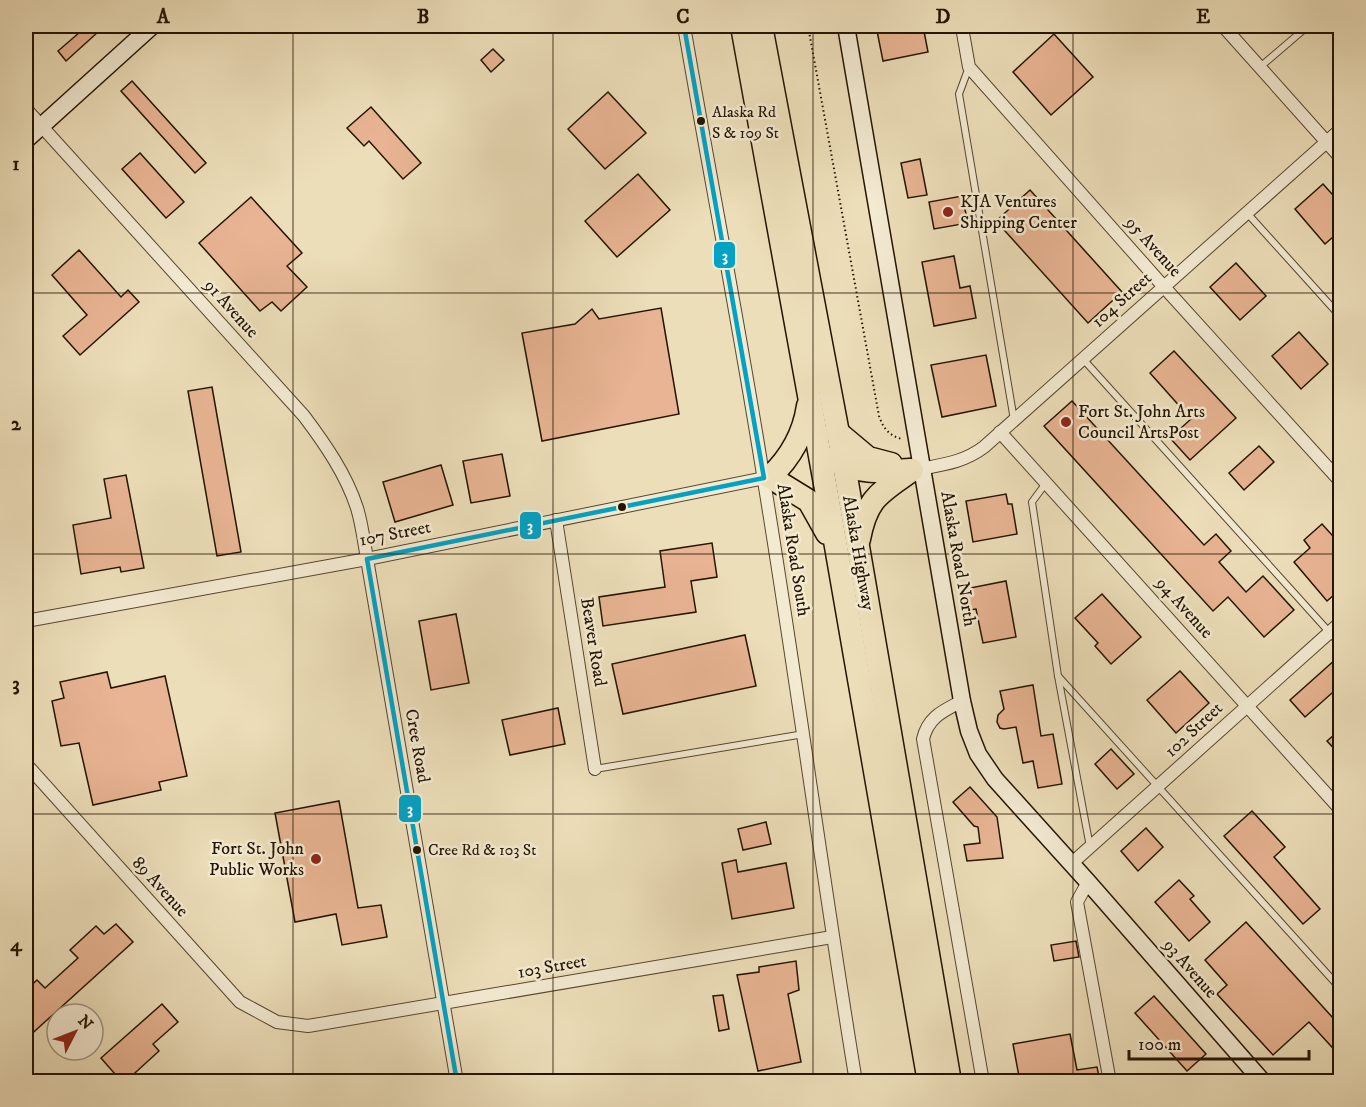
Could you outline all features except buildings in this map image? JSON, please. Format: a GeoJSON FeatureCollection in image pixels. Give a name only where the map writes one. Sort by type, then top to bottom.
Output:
{"type":"FeatureCollection","features":[{"type":"Feature","properties":{"kind":"highway","name":"Alaska Highway"},"geometry":{"type":"LineString","coordinates":[[742,26],[826,489],[847,550],[950,1082]]}},
{"type":"Feature","properties":{"kind":"highway","name":"Alaska Highway"},"geometry":{"type":"LineString","coordinates":[[761,26],[844,465],[851,513],[847,550],[929,1082]]}},
{"type":"Feature","properties":{"kind":"highway"},"geometry":{"type":"LineString","coordinates":[[767,477],[781,467],[797,440],[805,423],[809,395]]}},
{"type":"Feature","properties":{"kind":"highway"},"geometry":{"type":"LineString","coordinates":[[837,432],[868,458],[918,469]]}},
{"type":"Feature","properties":{"kind":"highway"},"geometry":{"type":"LineString","coordinates":[[819,451],[844,465],[876,472],[918,469]]}},
{"type":"Feature","properties":{"kind":"highway"},"geometry":{"type":"LineString","coordinates":[[767,477],[809,501],[847,550],[869,504],[881,491],[918,469]]}},
{"type":"Feature","properties":{"kind":"highway"},"geometry":{"type":"LineString","coordinates":[[767,477],[805,482],[826,489],[851,513]]}},
{"type":"Feature","properties":{"kind":"street"},"geometry":{"type":"LineString","coordinates":[[26,140],[152,26]]}},
{"type":"Feature","properties":{"kind":"street","name":"Alaska Road South"},"geometry":{"type":"LineString","coordinates":[[684,26],[767,477],[832,937],[856,1082]]}},
{"type":"Feature","properties":{"kind":"street","name":"Alaska Road North"},"geometry":{"type":"LineString","coordinates":[[846,26],[918,440],[918,469],[962,701]]}},
{"type":"Feature","properties":{"kind":"street"},"geometry":{"type":"LineString","coordinates":[[965,26],[963,33],[969,67]]}},
{"type":"Feature","properties":{"kind":"street"},"geometry":{"type":"LineString","coordinates":[[1223,26],[1341,157]]}},
{"type":"Feature","properties":{"kind":"street","name":"95 Avenue"},"geometry":{"type":"LineString","coordinates":[[969,67],[1164,287],[1341,481]]}},
{"type":"Feature","properties":{"kind":"street","name":"91 Avenue"},"geometry":{"type":"LineString","coordinates":[[26,109],[304,416],[326,446],[344,477],[357,509],[367,558]]}},
{"type":"Feature","properties":{"kind":"street","name":"104 Street"},"geometry":{"type":"LineString","coordinates":[[918,469],[967,458],[1000,432],[1341,129]]}},
{"type":"Feature","properties":{"kind":"street","name":"94 Avenue"},"geometry":{"type":"LineString","coordinates":[[1000,432],[1341,808]]}},
{"type":"Feature","properties":{"kind":"street","name":"107 Street"},"geometry":{"type":"LineString","coordinates":[[26,621],[367,558],[767,477]]}},
{"type":"Feature","properties":{"kind":"street","name":"Beaver Road"},"geometry":{"type":"LineString","coordinates":[[556,520],[595,769]]}},
{"type":"Feature","properties":{"kind":"street","name":"Cree Road"},"geometry":{"type":"LineString","coordinates":[[367,558],[457,1082]]}},
{"type":"Feature","properties":{"kind":"street","name":"102 Street"},"geometry":{"type":"LineString","coordinates":[[1071,864],[1341,622]]}},
{"type":"Feature","properties":{"kind":"street"},"geometry":{"type":"LineString","coordinates":[[962,701],[932,719],[923,739],[983,1082]]}},
{"type":"Feature","properties":{"kind":"street","name":"93 Avenue"},"geometry":{"type":"LineString","coordinates":[[962,701],[975,746],[990,773],[1263,1082]]}},
{"type":"Feature","properties":{"kind":"street","name":"89 Avenue"},"geometry":{"type":"LineString","coordinates":[[26,764],[240,1002],[277,1022]]}},
{"type":"Feature","properties":{"kind":"street"},"geometry":{"type":"LineString","coordinates":[[1088,882],[1077,902],[1110,1082]]}},
{"type":"Feature","properties":{"kind":"street","name":"103 Street"},"geometry":{"type":"LineString","coordinates":[[277,1022],[308,1026],[832,937]]}},
{"type":"Feature","properties":{"kind":"lane"},"geometry":{"type":"LineString","coordinates":[[1260,67],[1308,26]]}},
{"type":"Feature","properties":{"kind":"lane"},"geometry":{"type":"LineString","coordinates":[[969,67],[959,94],[1014,420]]}},
{"type":"Feature","properties":{"kind":"lane"},"geometry":{"type":"LineString","coordinates":[[1247,213],[1341,316]]}},
{"type":"Feature","properties":{"kind":"lane"},"geometry":{"type":"LineString","coordinates":[[1083,358],[1341,644]]}},
{"type":"Feature","properties":{"kind":"lane"},"geometry":{"type":"LineString","coordinates":[[1046,483],[1032,502],[1058,675],[1090,848]]}},
{"type":"Feature","properties":{"kind":"lane"},"geometry":{"type":"LineString","coordinates":[[1058,675],[1341,988]]}},
{"type":"Feature","properties":{"kind":"lane"},"geometry":{"type":"LineString","coordinates":[[595,769],[804,734]]}},
{"type":"Feature","properties":{"kind":"path"},"geometry":{"type":"LineString","coordinates":[[808,26],[879,416],[883,426],[898,438],[918,440]]}},
{"type":"Feature","properties":{"kind":"transit line","name":"3"},"geometry":{"type":"LineString","coordinates":[[457,1082],[367,559],[764,478],[684,26]]}},
{"type":"Feature","properties":{"kind":"place","name":"Alaska Rd S & 109 St"},"geometry":{"type":"Point","coordinates":[701,121]}},
{"type":"Feature","properties":{"kind":"place","name":"KJA Ventures Shipping Center"},"geometry":{"type":"Point","coordinates":[948,212]}},
{"type":"Feature","properties":{"kind":"place","name":"Fort St. John Arts Council ArtsPost"},"geometry":{"type":"Point","coordinates":[1066,422]}},
{"type":"Feature","properties":{"kind":"place","name":"Cree Rd & 103 St"},"geometry":{"type":"Point","coordinates":[417,850]}},
{"type":"Feature","properties":{"kind":"place","name":"Fort St. John Public Works"},"geometry":{"type":"Point","coordinates":[316,859]}}]}
